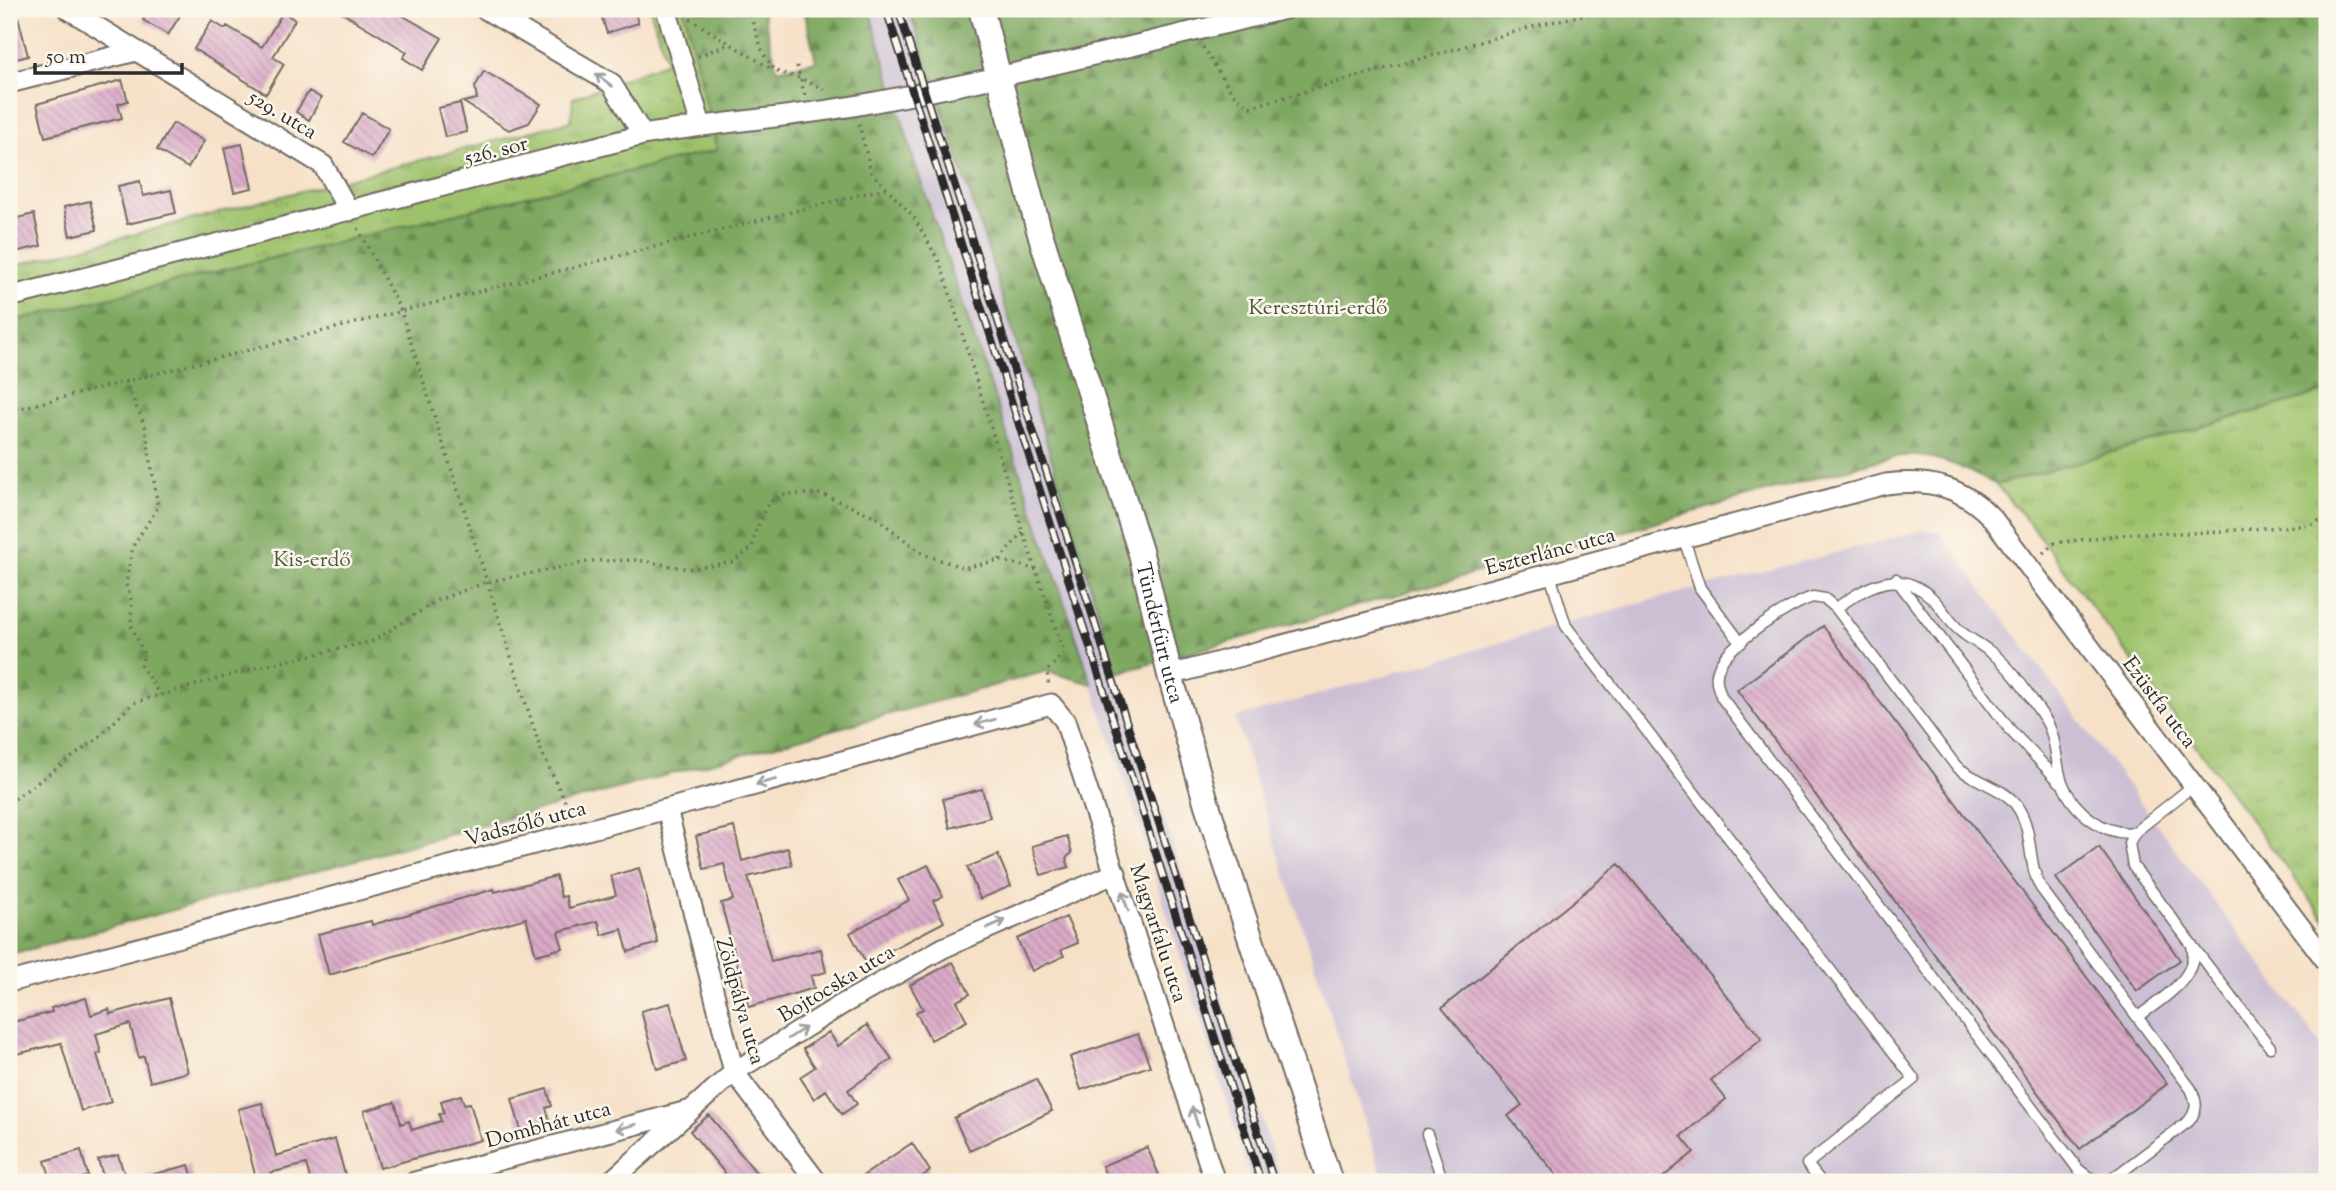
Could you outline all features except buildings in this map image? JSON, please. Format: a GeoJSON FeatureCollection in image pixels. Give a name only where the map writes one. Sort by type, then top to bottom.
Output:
{"type":"FeatureCollection","features":[{"type":"Feature","properties":{"kind":"street","name":"529. utca"},"geometry":{"type":"LineString","coordinates":[[68,9],[323,164],[349,211]]}},
{"type":"Feature","properties":{"kind":"street"},"geometry":{"type":"LineString","coordinates":[[485,9],[611,83],[643,135]]}},
{"type":"Feature","properties":{"kind":"street","name":"Tündérfürt utca"},"geometry":{"type":"LineString","coordinates":[[981,9],[1038,227],[1140,554],[1170,675],[1207,805],[1330,1182]]}},
{"type":"Feature","properties":{"kind":"street","name":"526. sor"},"geometry":{"type":"LineString","coordinates":[[9,297],[643,135],[855,106],[1001,79],[1285,9]]}},
{"type":"Feature","properties":{"kind":"street"},"geometry":{"type":"LineString","coordinates":[[675,12],[682,62],[701,125]]}},
{"type":"Feature","properties":{"kind":"street"},"geometry":{"type":"LineString","coordinates":[[9,83],[136,51]]}},
{"type":"Feature","properties":{"kind":"street","name":"Eszterlánc utca"},"geometry":{"type":"LineString","coordinates":[[1170,675],[1886,484],[1908,482],[1942,485]]}},
{"type":"Feature","properties":{"kind":"street","name":"Ezüstfa utca"},"geometry":{"type":"LineString","coordinates":[[1942,485],[1964,494],[1984,509],[2327,962]]}},
{"type":"Feature","properties":{"kind":"street","name":"Vadszőlő utca"},"geometry":{"type":"LineString","coordinates":[[9,982],[581,832],[1051,704]]}},
{"type":"Feature","properties":{"kind":"street","name":"Magyarfalu utca"},"geometry":{"type":"LineString","coordinates":[[1051,704],[1065,721],[1215,1182]]}},
{"type":"Feature","properties":{"kind":"street","name":"Zöldpálya utca"},"geometry":{"type":"LineString","coordinates":[[667,809],[734,1072],[817,1182]]}},
{"type":"Feature","properties":{"kind":"street","name":"Bojtocska utca"},"geometry":{"type":"LineString","coordinates":[[610,1182],[734,1072],[841,1005],[943,948],[1116,873]]}},
{"type":"Feature","properties":{"kind":"street","name":"Dombhát utca"},"geometry":{"type":"LineString","coordinates":[[415,1182],[692,1110]]}},
{"type":"Feature","properties":{"kind":"lane"},"geometry":{"type":"LineString","coordinates":[[1684,538],[1700,588],[1741,643]]}},
{"type":"Feature","properties":{"kind":"lane"},"geometry":{"type":"LineString","coordinates":[[1550,575],[1566,626],[1914,1079],[1807,1164],[1821,1182]]}},
{"type":"Feature","properties":{"kind":"lane"},"geometry":{"type":"LineString","coordinates":[[1836,608],[1861,591],[1896,579],[1916,586],[1932,598],[1958,629],[2005,665],[2053,733],[2063,785]]}},
{"type":"Feature","properties":{"kind":"lane"},"geometry":{"type":"LineString","coordinates":[[1896,579],[2011,731],[2063,785],[2088,818],[2107,831],[2135,832]]}},
{"type":"Feature","properties":{"kind":"lane"},"geometry":{"type":"LineString","coordinates":[[1813,597],[1825,599],[1836,608],[1956,766],[1970,779],[2011,799],[2028,828],[2034,875],[2041,888],[2191,1089],[2197,1101],[2189,1121],[2112,1179],[2100,1182],[2090,1179],[2078,1169],[1723,698],[1717,684],[1718,667],[1728,652],[1741,643],[1797,601],[1813,597]]}},
{"type":"Feature","properties":{"kind":"lane"},"geometry":{"type":"LineString","coordinates":[[2194,785],[2135,832],[2129,843],[2133,866],[2270,1047]]}},
{"type":"Feature","properties":{"kind":"lane"},"geometry":{"type":"LineString","coordinates":[[2138,1017],[2186,976],[2192,965],[2192,944]]}},
{"type":"Feature","properties":{"kind":"lane"},"geometry":{"type":"LineString","coordinates":[[1427,1133],[1444,1182]]}},
{"type":"Feature","properties":{"kind":"path"},"geometry":{"type":"LineString","coordinates":[[748,9],[763,53],[775,71]]}},
{"type":"Feature","properties":{"kind":"path"},"geometry":{"type":"LineString","coordinates":[[1198,30],[1201,44],[1232,93],[1250,107],[1543,24],[1609,9]]}},
{"type":"Feature","properties":{"kind":"path"},"geometry":{"type":"LineString","coordinates":[[675,12],[775,71],[800,78],[855,106],[871,172],[913,216],[941,265],[1023,532],[1064,653],[1047,671],[1051,704]]}},
{"type":"Feature","properties":{"kind":"path"},"geometry":{"type":"LineString","coordinates":[[682,62],[729,44]]}},
{"type":"Feature","properties":{"kind":"path"},"geometry":{"type":"LineString","coordinates":[[797,66],[809,111]]}},
{"type":"Feature","properties":{"kind":"path"},"geometry":{"type":"LineString","coordinates":[[9,411],[886,188]]}},
{"type":"Feature","properties":{"kind":"path"},"geometry":{"type":"LineString","coordinates":[[349,211],[401,311],[541,751],[581,832]]}},
{"type":"Feature","properties":{"kind":"path"},"geometry":{"type":"LineString","coordinates":[[125,381],[145,426],[158,507],[133,546],[126,583],[132,601],[129,617],[144,654],[141,666],[160,695]]}},
{"type":"Feature","properties":{"kind":"path"},"geometry":{"type":"LineString","coordinates":[[9,803],[97,739],[133,703],[255,668],[373,641],[438,600],[487,582],[593,561],[637,560],[688,569],[733,562],[752,548],[756,530],[769,502],[786,494],[821,494],[852,505],[874,516],[923,554],[964,568],[999,560],[1038,570]]}},
{"type":"Feature","properties":{"kind":"path"},"geometry":{"type":"LineString","coordinates":[[2029,566],[2055,543],[2136,533],[2311,526],[2327,516]]}},
{"type":"Feature","properties":{"kind":"path"},"geometry":{"type":"LineString","coordinates":[[999,560],[1023,532]]}},
{"type":"Feature","properties":{"kind":"shaded area"},"geometry":{"type":"Polygon","coordinates":[[[869,9],[909,9],[985,240],[1117,673],[1282,1182],[1252,1182],[1126,785],[916,167],[869,9]]]}},
{"type":"Feature","properties":{"kind":"shaded area"},"geometry":{"type":"Polygon","coordinates":[[[1925,530],[1939,532],[2327,1053],[2327,1182],[1384,1182],[1235,718],[1636,604],[1925,530]]]}},
{"type":"Feature","properties":{"kind":"green space"},"geometry":{"type":"Polygon","coordinates":[[[650,9],[684,9],[717,150],[9,322],[9,267],[571,121],[573,98],[667,62],[650,9]]]}},
{"type":"Feature","properties":{"kind":"green space","name":"Kis-erdő"},"geometry":{"type":"Polygon","coordinates":[[[684,9],[762,9],[777,70],[816,61],[804,9],[869,9],[916,167],[1092,684],[1047,671],[9,955],[9,322],[717,150],[684,9]]]}},
{"type":"Feature","properties":{"kind":"green space","name":"Keresztúri-erdő"},"geometry":{"type":"Polygon","coordinates":[[[909,9],[2327,9],[2327,391],[1996,485],[1943,461],[1916,456],[1887,458],[1117,673],[985,240],[909,9]]]}},
{"type":"Feature","properties":{"kind":"green space"},"geometry":{"type":"Polygon","coordinates":[[[2327,391],[2327,922],[2031,525],[1996,485],[2327,391]]]}},
{"type":"Feature","properties":{"kind":"railway"},"geometry":{"type":"LineString","coordinates":[[886,9],[1261,1182]]}},
{"type":"Feature","properties":{"kind":"railway"},"geometry":{"type":"LineString","coordinates":[[898,9],[1274,1182]]}}]}
